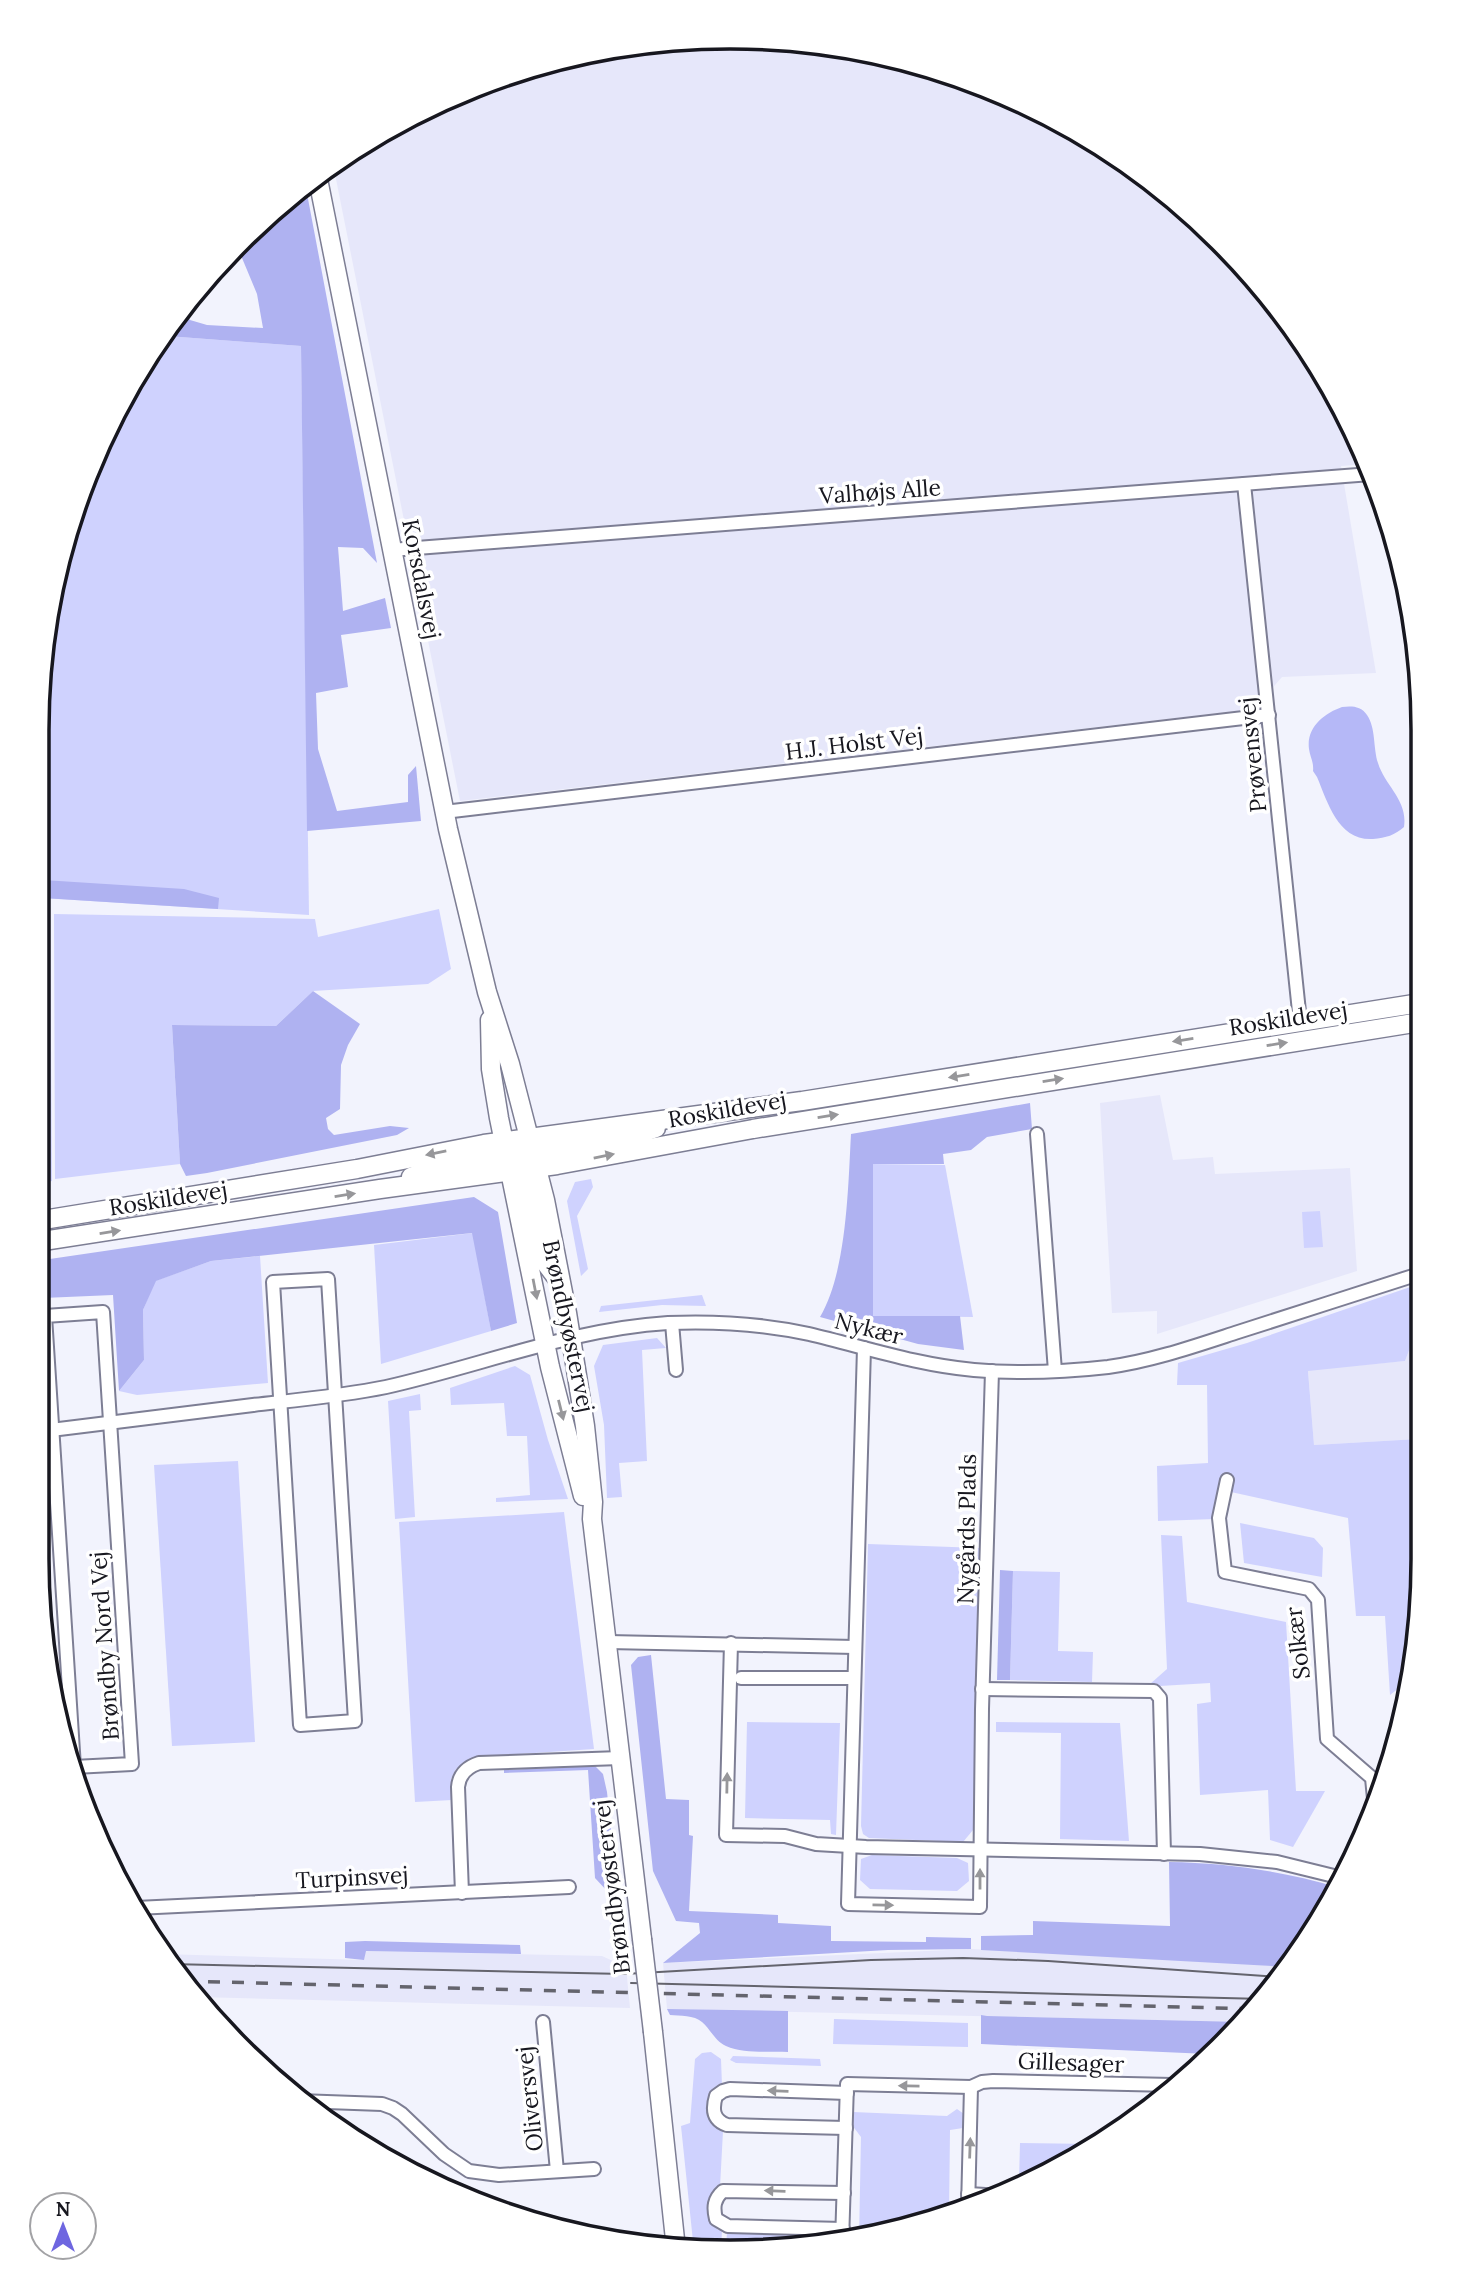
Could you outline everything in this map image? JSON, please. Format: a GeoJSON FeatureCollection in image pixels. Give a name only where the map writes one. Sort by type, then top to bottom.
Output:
{"type":"FeatureCollection","features":[{"type":"Feature","properties":{"kind":"main road","name":"Korsdalsvej"},"geometry":{"type":"LineString","coordinates":[[320,187],[444,812],[487,992],[510,1064],[521,1155]]}},
{"type":"Feature","properties":{"kind":"main road","name":"Korsdalsvej"},"geometry":{"type":"LineString","coordinates":[[487,992],[491,1069],[521,1155]]}},
{"type":"Feature","properties":{"kind":"main road","name":"Roskildevej"},"geometry":{"type":"LineString","coordinates":[[49,1240],[380,1189],[694,1116],[1411,1004]]}},
{"type":"Feature","properties":{"kind":"main road","name":"Roskildevej"},"geometry":{"type":"LineString","coordinates":[[49,1219],[242,1189],[780,1124],[1411,1023]]}},
{"type":"Feature","properties":{"kind":"main road","name":"Brøndbyøstervej"},"geometry":{"type":"LineString","coordinates":[[521,1155],[561,1284],[585,1426],[593,1502],[592,1519],[675,2238]]}},
{"type":"Feature","properties":{"kind":"main road","name":"Brøndbyøstervej"},"geometry":{"type":"LineString","coordinates":[[521,1155],[550,1367],[584,1502],[592,1519]]}},
{"type":"Feature","properties":{"kind":"street","name":"Valhøjs Alle"},"geometry":{"type":"LineString","coordinates":[[391,550],[1361,475]]}},
{"type":"Feature","properties":{"kind":"street","name":"Prøvensvej"},"geometry":{"type":"LineString","coordinates":[[1244,484],[1300,1021]]}},
{"type":"Feature","properties":{"kind":"street","name":"H.J. Holst Vej"},"geometry":{"type":"LineString","coordinates":[[444,812],[1269,715]]}},
{"type":"Feature","properties":{"kind":"street"},"geometry":{"type":"LineString","coordinates":[[1037,1134],[1055,1371]]}},
{"type":"Feature","properties":{"kind":"street","name":"Nykær"},"geometry":{"type":"LineString","coordinates":[[546,1343],[638,1326],[672,1323],[758,1325],[807,1334],[925,1364],[992,1371],[1055,1371],[1147,1360],[1411,1277]]}},
{"type":"Feature","properties":{"kind":"street"},"geometry":{"type":"LineString","coordinates":[[328,1279],[335,1395],[355,1721],[300,1725],[273,1282],[328,1279]]}},
{"type":"Feature","properties":{"kind":"street","name":"Brøndby Nord Vej"},"geometry":{"type":"LineString","coordinates":[[49,1316],[103,1312],[132,1764],[82,1767]]}},
{"type":"Feature","properties":{"kind":"street"},"geometry":{"type":"LineString","coordinates":[[672,1323],[676,1370]]}},
{"type":"Feature","properties":{"kind":"street"},"geometry":{"type":"LineString","coordinates":[[49,1430],[335,1395],[388,1386],[454,1371],[546,1343]]}},
{"type":"Feature","properties":{"kind":"street","name":"Nygårds Plads"},"geometry":{"type":"LineString","coordinates":[[864,1348],[848,1905],[980,1907],[982,1689],[992,1371]]}},
{"type":"Feature","properties":{"kind":"street","name":"Brøndby Nord Vej"},"geometry":{"type":"LineString","coordinates":[[49,1443],[71,1732]]}},
{"type":"Feature","properties":{"kind":"street","name":"Solkær"},"geometry":{"type":"LineString","coordinates":[[1227,1480],[1219,1518],[1226,1572],[1309,1589],[1318,1600],[1327,1739],[1372,1778],[1373,1784]]}},
{"type":"Feature","properties":{"kind":"street"},"geometry":{"type":"LineString","coordinates":[[608,1642],[855,1647]]}},
{"type":"Feature","properties":{"kind":"street"},"geometry":{"type":"LineString","coordinates":[[731,1643],[726,1835],[785,1836],[816,1844],[850,1847],[1200,1854],[1285,1864],[1333,1876]]}},
{"type":"Feature","properties":{"kind":"street"},"geometry":{"type":"LineString","coordinates":[[741,1678],[854,1678]]}},
{"type":"Feature","properties":{"kind":"street"},"geometry":{"type":"LineString","coordinates":[[982,1689],[1154,1691],[1160,1698],[1164,1854]]}},
{"type":"Feature","properties":{"kind":"street"},"geometry":{"type":"LineString","coordinates":[[462,1893],[458,1787],[460,1776],[466,1770],[479,1763],[620,1758]]}},
{"type":"Feature","properties":{"kind":"street","name":"Turpinsvej"},"geometry":{"type":"LineString","coordinates":[[145,1908],[569,1887]]}},
{"type":"Feature","properties":{"kind":"street","name":"Oliversvej"},"geometry":{"type":"LineString","coordinates":[[543,2022],[557,2171]]}},
{"type":"Feature","properties":{"kind":"street","name":"Gillesager"},"geometry":{"type":"LineString","coordinates":[[846,2093],[847,2084],[971,2087],[993,2081],[1162,2085]]}},
{"type":"Feature","properties":{"kind":"street"},"geometry":{"type":"LineString","coordinates":[[971,2087],[968,2194],[974,2194]]}},
{"type":"Feature","properties":{"kind":"street"},"geometry":{"type":"LineString","coordinates":[[842,2230],[846,2128],[846,2093],[730,2090],[716,2096],[713,2110],[715,2117],[727,2125],[846,2128]]}},
{"type":"Feature","properties":{"kind":"street","name":"Oliversvej"},"geometry":{"type":"LineString","coordinates":[[319,2102],[382,2104],[393,2108],[444,2154],[469,2171],[499,2175],[594,2169]]}},
{"type":"Feature","properties":{"kind":"street"},"geometry":{"type":"LineString","coordinates":[[822,2233],[728,2226],[716,2219],[714,2203],[723,2190],[844,2193]]}},
{"type":"Feature","properties":{"kind":"shaded area"},"geometry":{"type":"Polygon","coordinates":[[[685,50],[775,50],[863,62],[906,72],[991,101],[1070,140],[1108,164],[1145,190],[1212,248],[1270,315],[1296,352],[1320,390],[1357,465],[1341,466],[1376,673],[1282,677],[1254,709],[460,801],[335,176],[390,140],[429,119],[511,85],[597,62],[641,55],[685,50]]]}},
{"type":"Feature","properties":{"kind":"shaded area"},"geometry":{"type":"Polygon","coordinates":[[[307,196],[377,563],[363,548],[338,547],[343,611],[385,598],[391,628],[341,635],[348,687],[316,693],[318,749],[337,811],[408,802],[408,775],[416,766],[421,821],[307,831],[301,346],[175,337],[188,318],[207,325],[263,328],[257,294],[241,256],[307,196]]]}},
{"type":"Feature","properties":{"kind":"shaded area"},"geometry":{"type":"Polygon","coordinates":[[[175,337],[301,346],[309,915],[49,898],[50,685],[62,597],[85,511],[101,469],[140,389],[175,337]]]}},
{"type":"Feature","properties":{"kind":"shaded area"},"geometry":{"type":"Polygon","coordinates":[[[1342,707],[1359,708],[1370,720],[1378,763],[1403,809],[1404,827],[1390,836],[1373,839],[1351,834],[1330,809],[1313,771],[1309,749],[1310,734],[1323,717],[1342,707]]]}},
{"type":"Feature","properties":{"kind":"shaded area"},"geometry":{"type":"Polygon","coordinates":[[[49,880],[184,889],[219,898],[218,909],[49,898],[49,880]]]}},
{"type":"Feature","properties":{"kind":"shaded area"},"geometry":{"type":"Polygon","coordinates":[[[439,909],[451,969],[428,984],[313,991],[276,1026],[172,1025],[180,1164],[55,1179],[54,914],[315,919],[318,937],[439,909]]]}},
{"type":"Feature","properties":{"kind":"shaded area"},"geometry":{"type":"Polygon","coordinates":[[[49,912],[50,912],[52,1181],[49,1182],[49,912]]]}},
{"type":"Feature","properties":{"kind":"shaded area"},"geometry":{"type":"Polygon","coordinates":[[[313,991],[360,1024],[341,1065],[340,1109],[326,1118],[328,1129],[334,1135],[390,1126],[409,1128],[397,1135],[186,1176],[180,1164],[172,1025],[276,1026],[313,991]]]}},
{"type":"Feature","properties":{"kind":"shaded area"},"geometry":{"type":"Polygon","coordinates":[[[1160,1095],[1173,1160],[1213,1157],[1215,1174],[1350,1168],[1357,1271],[1157,1334],[1157,1311],[1112,1313],[1100,1103],[1160,1095]]]}},
{"type":"Feature","properties":{"kind":"shaded area"},"geometry":{"type":"Polygon","coordinates":[[[1030,1103],[1032,1129],[987,1137],[971,1150],[943,1154],[944,1164],[873,1164],[873,1316],[960,1316],[964,1350],[918,1344],[820,1317],[836,1277],[841,1253],[851,1134],[1030,1103]]]}},
{"type":"Feature","properties":{"kind":"shaded area"},"geometry":{"type":"Polygon","coordinates":[[[873,1164],[945,1165],[973,1317],[873,1316],[873,1164]]]}},
{"type":"Feature","properties":{"kind":"shaded area"},"geometry":{"type":"Polygon","coordinates":[[[591,1179],[593,1187],[577,1216],[588,1269],[581,1276],[567,1201],[575,1182],[591,1179]]]}},
{"type":"Feature","properties":{"kind":"shaded area"},"geometry":{"type":"Polygon","coordinates":[[[474,1197],[498,1212],[517,1323],[491,1331],[472,1233],[211,1261],[156,1281],[143,1310],[144,1360],[119,1391],[113,1295],[49,1298],[49,1259],[474,1197]]]}},
{"type":"Feature","properties":{"kind":"shaded area"},"geometry":{"type":"Polygon","coordinates":[[[1320,1211],[1323,1247],[1304,1248],[1302,1212],[1320,1211]]]}},
{"type":"Feature","properties":{"kind":"shaded area"},"geometry":{"type":"Polygon","coordinates":[[[473,1233],[491,1331],[381,1364],[374,1245],[473,1233]]]}},
{"type":"Feature","properties":{"kind":"shaded area"},"geometry":{"type":"Polygon","coordinates":[[[260,1256],[268,1383],[137,1395],[119,1391],[144,1360],[143,1310],[155,1281],[211,1261],[260,1256]]]}},
{"type":"Feature","properties":{"kind":"shaded area"},"geometry":{"type":"Polygon","coordinates":[[[1411,1287],[1411,1345],[1405,1361],[1308,1371],[1314,1445],[1411,1439],[1410,1604],[1399,1688],[1390,1695],[1385,1616],[1356,1616],[1348,1518],[1231,1492],[1215,1519],[1158,1521],[1157,1466],[1208,1463],[1207,1385],[1177,1385],[1178,1363],[1247,1343],[1411,1287]]]}},
{"type":"Feature","properties":{"kind":"shaded area"},"geometry":{"type":"Polygon","coordinates":[[[702,1295],[706,1306],[662,1305],[599,1312],[601,1306],[702,1295]]]}},
{"type":"Feature","properties":{"kind":"shaded area"},"geometry":{"type":"Polygon","coordinates":[[[657,1338],[666,1348],[642,1350],[647,1461],[619,1463],[622,1497],[607,1498],[604,1425],[594,1366],[603,1345],[657,1338]]]}},
{"type":"Feature","properties":{"kind":"shaded area"},"geometry":{"type":"Polygon","coordinates":[[[1411,1345],[1411,1439],[1314,1445],[1308,1370],[1405,1361],[1411,1345]]]}},
{"type":"Feature","properties":{"kind":"shaded area"},"geometry":{"type":"Polygon","coordinates":[[[515,1366],[530,1375],[568,1499],[496,1502],[496,1498],[530,1495],[527,1436],[507,1436],[504,1403],[451,1405],[450,1388],[515,1366]]]}},
{"type":"Feature","properties":{"kind":"shaded area"},"geometry":{"type":"Polygon","coordinates":[[[420,1394],[421,1410],[409,1411],[415,1517],[395,1519],[388,1401],[420,1394]]]}},
{"type":"Feature","properties":{"kind":"shaded area"},"geometry":{"type":"Polygon","coordinates":[[[238,1461],[255,1742],[172,1746],[154,1465],[238,1461]]]}},
{"type":"Feature","properties":{"kind":"shaded area"},"geometry":{"type":"Polygon","coordinates":[[[564,1512],[594,1749],[473,1757],[456,1769],[451,1779],[452,1800],[415,1802],[399,1522],[564,1512]]]}},
{"type":"Feature","properties":{"kind":"shaded area"},"geometry":{"type":"Polygon","coordinates":[[[1240,1523],[1314,1538],[1323,1548],[1322,1577],[1244,1563],[1240,1523]]]}},
{"type":"Feature","properties":{"kind":"shaded area"},"geometry":{"type":"Polygon","coordinates":[[[1161,1535],[1182,1536],[1187,1602],[1286,1622],[1296,1791],[1325,1791],[1293,1847],[1270,1840],[1268,1790],[1200,1795],[1197,1704],[1211,1702],[1210,1683],[1160,1686],[1150,1684],[1167,1669],[1161,1535]]]}},
{"type":"Feature","properties":{"kind":"shaded area"},"geometry":{"type":"Polygon","coordinates":[[[868,1544],[980,1548],[973,1830],[963,1842],[869,1838],[863,1834],[861,1826],[868,1544]]]}},
{"type":"Feature","properties":{"kind":"shaded area"},"geometry":{"type":"Polygon","coordinates":[[[1000,1570],[1013,1571],[1010,1680],[997,1680],[1000,1570]]]}},
{"type":"Feature","properties":{"kind":"shaded area"},"geometry":{"type":"Polygon","coordinates":[[[1013,1571],[1060,1572],[1058,1651],[1093,1652],[1092,1682],[1010,1680],[1013,1571]]]}},
{"type":"Feature","properties":{"kind":"shaded area"},"geometry":{"type":"Polygon","coordinates":[[[651,1655],[666,1799],[689,1800],[689,1835],[693,1836],[689,1911],[778,1915],[778,1923],[831,1926],[831,1941],[926,1942],[926,1937],[971,1938],[971,1949],[888,1950],[663,1963],[700,1933],[699,1923],[676,1921],[653,1871],[631,1665],[638,1657],[651,1655]]]}},
{"type":"Feature","properties":{"kind":"shaded area"},"geometry":{"type":"Polygon","coordinates":[[[747,1722],[840,1723],[836,1835],[831,1834],[830,1820],[745,1818],[747,1722]]]}},
{"type":"Feature","properties":{"kind":"shaded area"},"geometry":{"type":"Polygon","coordinates":[[[996,1722],[1120,1723],[1129,1841],[1060,1839],[1061,1733],[996,1732],[996,1722]]]}},
{"type":"Feature","properties":{"kind":"shaded area"},"geometry":{"type":"Polygon","coordinates":[[[595,1766],[603,1774],[607,1792],[624,1953],[613,1951],[608,1892],[595,1878],[588,1770],[504,1773],[504,1770],[595,1766]]]}},
{"type":"Feature","properties":{"kind":"shaded area"},"geometry":{"type":"Polygon","coordinates":[[[872,1855],[957,1858],[968,1863],[969,1881],[957,1891],[870,1889],[860,1880],[861,1859],[872,1855]]]}},
{"type":"Feature","properties":{"kind":"shaded area"},"geometry":{"type":"Polygon","coordinates":[[[1169,1862],[1254,1869],[1328,1885],[1275,1966],[981,1950],[981,1936],[1033,1935],[1033,1921],[1170,1926],[1169,1862]]]}},
{"type":"Feature","properties":{"kind":"shaded area"},"geometry":{"type":"Polygon","coordinates":[[[345,1942],[520,1945],[521,1954],[366,1951],[364,1960],[345,1958],[345,1942]]]}},
{"type":"Feature","properties":{"kind":"shaded area"},"geometry":{"type":"Polygon","coordinates":[[[971,1949],[1276,1966],[1230,2022],[667,2009],[663,1963],[971,1949]]]}},
{"type":"Feature","properties":{"kind":"shaded area"},"geometry":{"type":"Polygon","coordinates":[[[365,1951],[602,1956],[626,1967],[630,2008],[209,1997],[176,1954],[364,1960],[365,1951]]]}},
{"type":"Feature","properties":{"kind":"shaded area"},"geometry":{"type":"Polygon","coordinates":[[[667,2009],[788,2011],[788,2052],[733,2049],[719,2041],[699,2020],[670,2015],[667,2009]]]}},
{"type":"Feature","properties":{"kind":"shaded area"},"geometry":{"type":"Polygon","coordinates":[[[981,2015],[1230,2022],[1198,2054],[981,2044],[981,2015]]]}},
{"type":"Feature","properties":{"kind":"shaded area"},"geometry":{"type":"Polygon","coordinates":[[[834,2019],[968,2023],[968,2047],[833,2044],[834,2019]]]}},
{"type":"Feature","properties":{"kind":"shaded area"},"geometry":{"type":"Polygon","coordinates":[[[711,2052],[721,2059],[722,2086],[716,2125],[723,2131],[720,2187],[711,2220],[718,2230],[722,2230],[722,2240],[693,2239],[681,2126],[690,2123],[695,2059],[702,2053],[711,2052]]]}},
{"type":"Feature","properties":{"kind":"shaded area"},"geometry":{"type":"Polygon","coordinates":[[[733,2056],[820,2059],[821,2066],[736,2063],[730,2060],[733,2056]]]}},
{"type":"Feature","properties":{"kind":"shaded area"},"geometry":{"type":"Polygon","coordinates":[[[957,2109],[964,2114],[963,2128],[950,2130],[949,2204],[859,2228],[861,2137],[852,2125],[853,2112],[947,2116],[957,2109]]]}},
{"type":"Feature","properties":{"kind":"shaded area"},"geometry":{"type":"Polygon","coordinates":[[[1020,2143],[1078,2144],[1031,2170],[1019,2175],[1020,2143]]]}},
{"type":"Feature","properties":{"kind":"shaded area"},"geometry":{"type":"Polygon","coordinates":[[[727,2232],[793,2234],[793,2237],[775,2239],[727,2240],[727,2232]]]}},
{"type":"Feature","properties":{"kind":"tram line"},"geometry":{"type":"LineString","coordinates":[[183,1964],[624,1974],[871,1960],[963,1958],[1268,1976]]}},
{"type":"Feature","properties":{"kind":"tram line"},"geometry":{"type":"LineString","coordinates":[[631,1983],[1250,1999]]}},
{"type":"Feature","properties":{"kind":"railway"},"geometry":{"type":"LineString","coordinates":[[196,1981],[1241,2009]]}}]}
